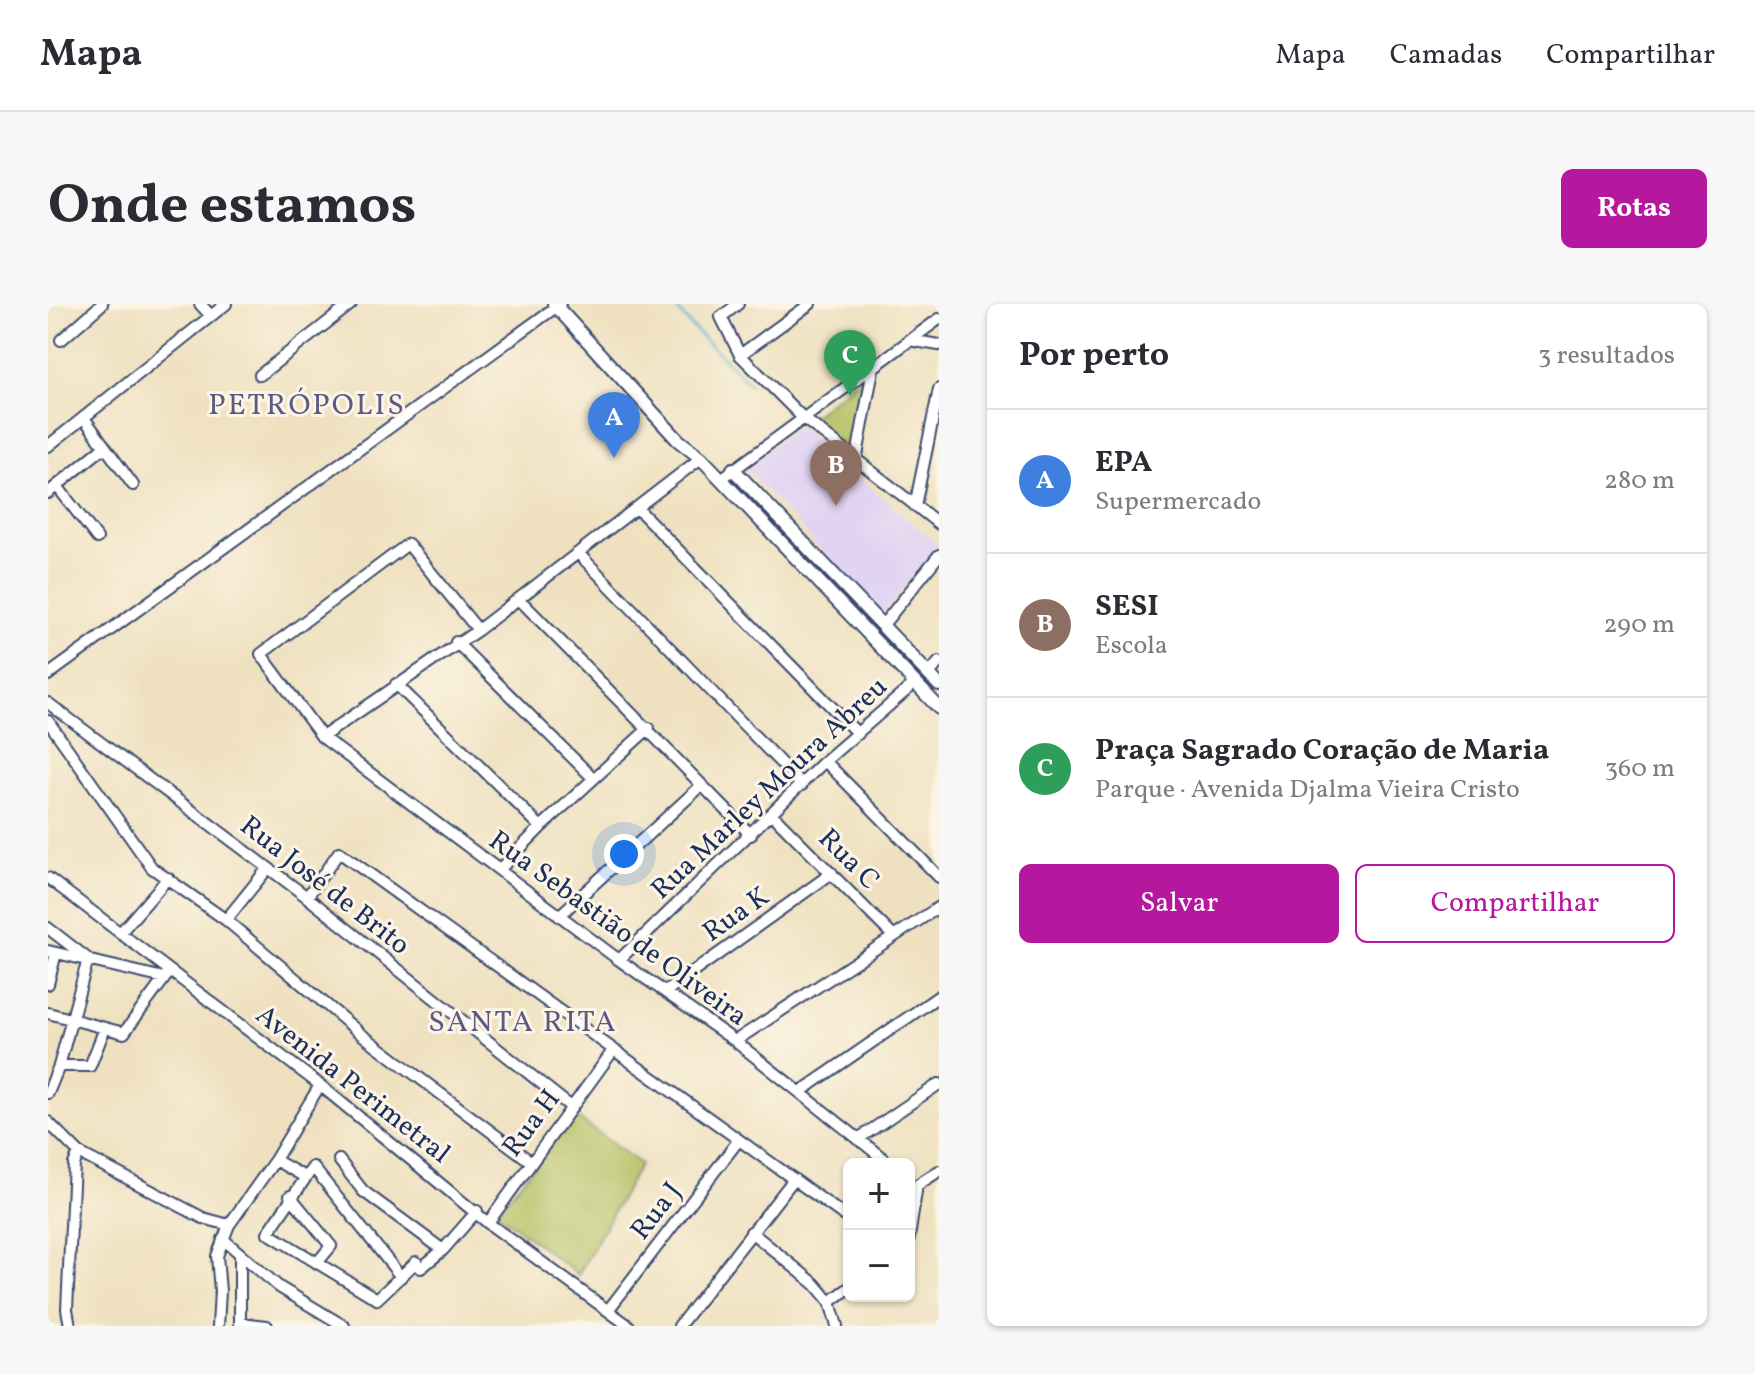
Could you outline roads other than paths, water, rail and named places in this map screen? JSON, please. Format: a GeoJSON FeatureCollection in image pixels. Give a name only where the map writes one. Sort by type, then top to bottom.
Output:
{"type":"FeatureCollection","features":[{"type":"Feature","properties":{"kind":"street"},"geometry":{"type":"LineString","coordinates":[[61,340],[102,304]]}},
{"type":"Feature","properties":{"kind":"street"},"geometry":{"type":"LineString","coordinates":[[200,304],[211,316]]}},
{"type":"Feature","properties":{"kind":"street"},"geometry":{"type":"LineString","coordinates":[[48,446],[226,304]]}},
{"type":"Feature","properties":{"kind":"street"},"geometry":{"type":"LineString","coordinates":[[260,375],[351,304]]}},
{"type":"Feature","properties":{"kind":"street"},"geometry":{"type":"LineString","coordinates":[[738,304],[721,317],[740,355],[802,417],[939,524]]}},
{"type":"Feature","properties":{"kind":"street"},"geometry":{"type":"LineString","coordinates":[[740,355],[810,304]]}},
{"type":"Feature","properties":{"kind":"street"},"geometry":{"type":"LineString","coordinates":[[48,675],[557,305],[678,440],[689,445],[939,708]]}},
{"type":"Feature","properties":{"kind":"street"},"geometry":{"type":"LineString","coordinates":[[721,479],[939,319]]}},
{"type":"Feature","properties":{"kind":"street"},"geometry":{"type":"LineString","coordinates":[[909,340],[939,345]]}},
{"type":"Feature","properties":{"kind":"street"},"geometry":{"type":"LineString","coordinates":[[856,461],[874,364]]}},
{"type":"Feature","properties":{"kind":"street"},"geometry":{"type":"LineString","coordinates":[[915,506],[939,389]]}},
{"type":"Feature","properties":{"kind":"street"},"geometry":{"type":"LineString","coordinates":[[84,418],[133,485]]}},
{"type":"Feature","properties":{"kind":"street"},"geometry":{"type":"LineString","coordinates":[[97,538],[53,489],[103,448]]}},
{"type":"Feature","properties":{"kind":"street"},"geometry":{"type":"LineString","coordinates":[[322,737],[456,642],[478,630],[701,458]]}},
{"type":"Feature","properties":{"kind":"street"},"geometry":{"type":"LineString","coordinates":[[733,469],[939,685]]}},
{"type":"Feature","properties":{"kind":"street"},"geometry":{"type":"LineString","coordinates":[[637,508],[858,734]]}},
{"type":"Feature","properties":{"kind":"street","name":"Rua Sebastião de Oliveira"},"geometry":{"type":"LineString","coordinates":[[478,630],[408,544],[261,654],[322,737],[559,916],[735,1041],[882,1158]]}},
{"type":"Feature","properties":{"kind":"street"},"geometry":{"type":"LineString","coordinates":[[579,554],[802,785]]}},
{"type":"Feature","properties":{"kind":"street"},"geometry":{"type":"LineString","coordinates":[[882,626],[939,555]]}},
{"type":"Feature","properties":{"kind":"street"},"geometry":{"type":"LineString","coordinates":[[519,599],[751,835]]}},
{"type":"Feature","properties":{"kind":"street"},"geometry":{"type":"LineString","coordinates":[[456,642],[593,778]]}},
{"type":"Feature","properties":{"kind":"street"},"geometry":{"type":"LineString","coordinates":[[929,674],[939,662]]}},
{"type":"Feature","properties":{"kind":"street","name":"Rua Marley Moura Abreu"},"geometry":{"type":"LineString","coordinates":[[619,960],[773,815],[825,761],[915,683]]}},
{"type":"Feature","properties":{"kind":"street"},"geometry":{"type":"LineString","coordinates":[[396,684],[541,827]]}},
{"type":"Feature","properties":{"kind":"street","name":"Rua José de Brito"},"geometry":{"type":"LineString","coordinates":[[48,703],[307,897],[571,1107]]}},
{"type":"Feature","properties":{"kind":"street"},"geometry":{"type":"LineString","coordinates":[[48,721],[152,868],[226,920],[361,1034],[530,1161]]}},
{"type":"Feature","properties":{"kind":"street"},"geometry":{"type":"LineString","coordinates":[[499,870],[649,728]]}},
{"type":"Feature","properties":{"kind":"street"},"geometry":{"type":"LineString","coordinates":[[825,761],[939,877]]}},
{"type":"Feature","properties":{"kind":"street"},"geometry":{"type":"LineString","coordinates":[[559,916],[701,786]]}},
{"type":"Feature","properties":{"kind":"street","name":"Rua C"},"geometry":{"type":"LineString","coordinates":[[773,815],[893,936]]}},
{"type":"Feature","properties":{"kind":"street"},"geometry":{"type":"LineString","coordinates":[[307,897],[339,852],[612,1052],[843,1215]]}},
{"type":"Feature","properties":{"kind":"street"},"geometry":{"type":"LineString","coordinates":[[226,920],[268,868]]}},
{"type":"Feature","properties":{"kind":"street","name":"Rua K"},"geometry":{"type":"LineString","coordinates":[[665,992],[832,873]]}},
{"type":"Feature","properties":{"kind":"street","name":"Avenida Perimetral"},"geometry":{"type":"LineString","coordinates":[[48,878],[120,933],[167,975],[320,1085],[488,1223],[629,1326]]}},
{"type":"Feature","properties":{"kind":"street"},"geometry":{"type":"LineString","coordinates":[[120,933],[168,878]]}},
{"type":"Feature","properties":{"kind":"street"},"geometry":{"type":"LineString","coordinates":[[735,1041],[939,907]]}},
{"type":"Feature","properties":{"kind":"street"},"geometry":{"type":"LineString","coordinates":[[48,928],[88,959]]}},
{"type":"Feature","properties":{"kind":"street"},"geometry":{"type":"LineString","coordinates":[[48,984],[52,952],[167,975],[124,1033],[48,1013]]}},
{"type":"Feature","properties":{"kind":"street"},"geometry":{"type":"LineString","coordinates":[[48,1093],[59,1066],[88,959]]}},
{"type":"Feature","properties":{"kind":"street"},"geometry":{"type":"LineString","coordinates":[[800,1092],[939,996]]}},
{"type":"Feature","properties":{"kind":"street"},"geometry":{"type":"LineString","coordinates":[[59,1066],[90,1066],[105,1028]]}},
{"type":"Feature","properties":{"kind":"street","name":"Rua H"},"geometry":{"type":"LineString","coordinates":[[488,1223],[612,1052]]}},
{"type":"Feature","properties":{"kind":"street"},"geometry":{"type":"LineString","coordinates":[[858,1139],[939,1084]]}},
{"type":"Feature","properties":{"kind":"street"},"geometry":{"type":"LineString","coordinates":[[218,1326],[220,1291],[217,1256],[223,1239],[320,1085]]}},
{"type":"Feature","properties":{"kind":"street"},"geometry":{"type":"LineString","coordinates":[[48,1122],[79,1153],[203,1218],[229,1225]]}},
{"type":"Feature","properties":{"kind":"street","name":"Rua J"},"geometry":{"type":"LineString","coordinates":[[609,1309],[738,1141]]}},
{"type":"Feature","properties":{"kind":"street"},"geometry":{"type":"LineString","coordinates":[[70,1326],[67,1309],[74,1164],[79,1153]]}},
{"type":"Feature","properties":{"kind":"street"},"geometry":{"type":"LineString","coordinates":[[275,1160],[305,1177]]}},
{"type":"Feature","properties":{"kind":"street"},"geometry":{"type":"LineString","coordinates":[[339,1160],[363,1191],[443,1250]]}},
{"type":"Feature","properties":{"kind":"street"},"geometry":{"type":"LineString","coordinates":[[401,1277],[313,1167],[290,1196],[268,1233],[377,1299],[401,1277],[416,1262],[421,1268],[443,1250],[477,1211]]}},
{"type":"Feature","properties":{"kind":"street"},"geometry":{"type":"LineString","coordinates":[[915,1181],[939,1171]]}},
{"type":"Feature","properties":{"kind":"street"},"geometry":{"type":"LineString","coordinates":[[679,1326],[794,1179]]}},
{"type":"Feature","properties":{"kind":"street"},"geometry":{"type":"LineString","coordinates":[[290,1196],[331,1246],[317,1263]]}},
{"type":"Feature","properties":{"kind":"street"},"geometry":{"type":"LineString","coordinates":[[751,1232],[815,1284],[830,1302],[837,1326]]}},
{"type":"Feature","properties":{"kind":"street"},"geometry":{"type":"LineString","coordinates":[[223,1239],[240,1257],[279,1287],[344,1326]]}},
{"type":"Feature","properties":{"kind":"street"},"geometry":{"type":"LineString","coordinates":[[240,1257],[240,1325],[267,1326]]}},
{"type":"Feature","properties":{"kind":"street"},"geometry":{"type":"LineString","coordinates":[[830,1302],[843,1292]]}},
{"type":"Feature","properties":{"kind":"waterway"},"geometry":{"type":"LineString","coordinates":[[673,304],[750,384]]}},
{"type":"Feature","properties":{"kind":"place","name":"Praça Sagrado Coração de Maria"},"geometry":{"type":"Point","coordinates":[850,396]}},
{"type":"Feature","properties":{"kind":"place","name":"EPA"},"geometry":{"type":"Point","coordinates":[614,458]}},
{"type":"Feature","properties":{"kind":"place","name":"SESI"},"geometry":{"type":"Point","coordinates":[836,506]}},
{"type":"Feature","properties":{"kind":"district","name":"PETRÓPOLIS"},"geometry":{"type":"Point","coordinates":[307,404]}},
{"type":"Feature","properties":{"kind":"district","name":"SANTA RITA"},"geometry":{"type":"Point","coordinates":[523,1021]}}]}
